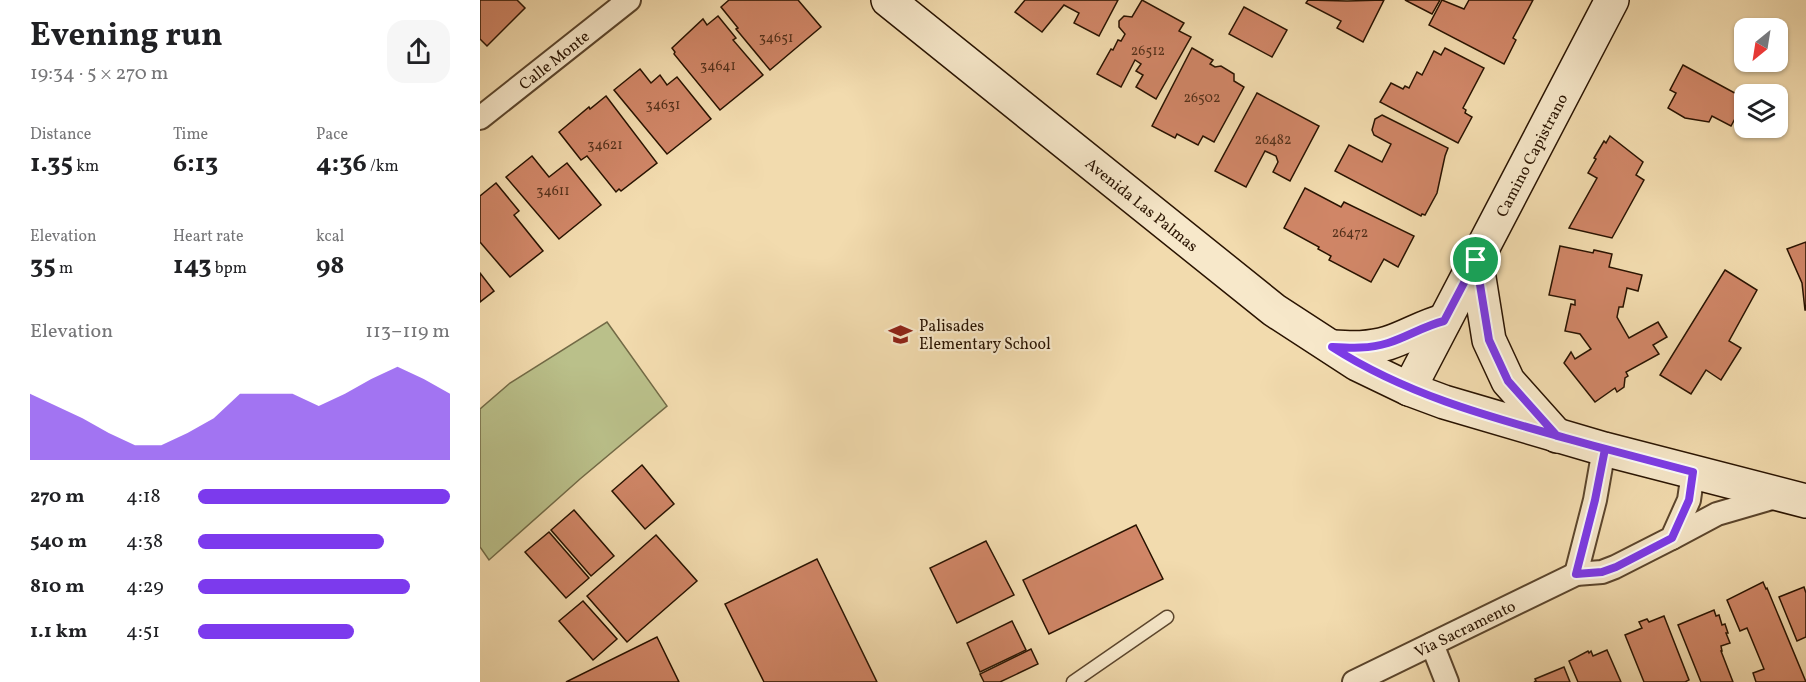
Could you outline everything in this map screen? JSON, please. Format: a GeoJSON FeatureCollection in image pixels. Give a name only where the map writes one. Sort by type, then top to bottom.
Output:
{"type":"FeatureCollection","features":[{"type":"Feature","properties":{"kind":"main road","name":"Avenida Las Palmas"},"geometry":{"type":"LineString","coordinates":[[888,0],[1274,310],[1358,364],[1409,389]]}},
{"type":"Feature","properties":{"kind":"main road","name":"Camino Capistrano"},"geometry":{"type":"LineString","coordinates":[[1409,389],[1612,0]]}},
{"type":"Feature","properties":{"kind":"main road"},"geometry":{"type":"LineString","coordinates":[[1476,260],[1489,340],[1508,381],[1557,436]]}},
{"type":"Feature","properties":{"kind":"main road"},"geometry":{"type":"LineString","coordinates":[[1332,347],[1360,349],[1388,343],[1444,321]]}},
{"type":"Feature","properties":{"kind":"main road"},"geometry":{"type":"LineString","coordinates":[[1409,389],[1557,436],[1794,498]]}},
{"type":"Feature","properties":{"kind":"street","name":"Calle Monte"},"geometry":{"type":"LineString","coordinates":[[480,118],[629,0]]}},
{"type":"Feature","properties":{"kind":"street"},"geometry":{"type":"LineString","coordinates":[[1576,574],[1605,449]]}},
{"type":"Feature","properties":{"kind":"street"},"geometry":{"type":"LineString","coordinates":[[1672,538],[1689,500],[1693,472]]}},
{"type":"Feature","properties":{"kind":"street","name":"Via Sacramento"},"geometry":{"type":"LineString","coordinates":[[1354,682],[1576,574],[1602,572],[1616,567],[1717,514],[1794,498]]}},
{"type":"Feature","properties":{"kind":"street"},"geometry":{"type":"LineString","coordinates":[[1432,644],[1447,682]]}},
{"type":"Feature","properties":{"kind":"lane"},"geometry":{"type":"LineString","coordinates":[[1073,682],[1167,617]]}},
{"type":"Feature","properties":{"kind":"green space"},"geometry":{"type":"Polygon","coordinates":[[[607,322],[667,406],[489,560],[480,547],[480,409],[510,383],[607,322]]]}},
{"type":"Feature","properties":{"kind":"building"},"geometry":{"type":"Polygon","coordinates":[[[480,0],[517,0],[525,8],[487,46],[480,39],[480,0]]]}},
{"type":"Feature","properties":{"kind":"building"},"geometry":{"type":"Polygon","coordinates":[[[729,0],[798,0],[821,27],[770,70],[721,7],[729,0]]]}},
{"type":"Feature","properties":{"kind":"building"},"geometry":{"type":"Polygon","coordinates":[[[1025,0],[1118,0],[1099,36],[1074,23],[1079,13],[1064,5],[1042,32],[1015,12],[1025,0]]]}},
{"type":"Feature","properties":{"kind":"building"},"geometry":{"type":"Polygon","coordinates":[[[1142,0],[1184,23],[1179,31],[1191,37],[1156,99],[1136,87],[1143,75],[1136,71],[1141,64],[1135,60],[1121,87],[1097,74],[1111,49],[1113,50],[1118,40],[1121,41],[1125,34],[1119,27],[1119,21],[1124,16],[1132,17],[1142,0]]]}},
{"type":"Feature","properties":{"kind":"building"},"geometry":{"type":"Polygon","coordinates":[[[1308,0],[1384,0],[1363,42],[1337,28],[1341,21],[1306,3],[1308,0]]]}},
{"type":"Feature","properties":{"kind":"building"},"geometry":{"type":"Polygon","coordinates":[[[1405,0],[1440,0],[1432,14],[1405,0]]]}},
{"type":"Feature","properties":{"kind":"building"},"geometry":{"type":"Polygon","coordinates":[[[1442,0],[1464,9],[1469,0],[1533,0],[1513,38],[1516,40],[1504,64],[1429,25],[1442,0]]]}},
{"type":"Feature","properties":{"kind":"building"},"geometry":{"type":"Polygon","coordinates":[[[1244,7],[1287,30],[1272,57],[1229,34],[1244,7]]]}},
{"type":"Feature","properties":{"kind":"building"},"geometry":{"type":"Polygon","coordinates":[[[718,16],[736,38],[733,40],[763,75],[720,110],[674,54],[672,48],[703,19],[707,25],[718,16]]]}},
{"type":"Feature","properties":{"kind":"building"},"geometry":{"type":"Polygon","coordinates":[[[1192,48],[1213,60],[1210,64],[1215,67],[1221,66],[1234,74],[1234,81],[1244,87],[1214,142],[1203,136],[1198,145],[1177,134],[1175,138],[1152,126],[1192,48]]]}},
{"type":"Feature","properties":{"kind":"building"},"geometry":{"type":"Polygon","coordinates":[[[1445,48],[1484,68],[1463,108],[1466,110],[1465,113],[1472,117],[1458,143],[1380,102],[1391,83],[1403,89],[1405,86],[1409,88],[1417,72],[1422,75],[1434,51],[1441,55],[1445,48]]]}},
{"type":"Feature","properties":{"kind":"building"},"geometry":{"type":"Polygon","coordinates":[[[1683,65],[1734,93],[1734,120],[1731,126],[1712,116],[1709,122],[1685,118],[1668,108],[1676,93],[1670,90],[1683,65]]]}},
{"type":"Feature","properties":{"kind":"building"},"geometry":{"type":"Polygon","coordinates":[[[640,69],[651,83],[660,75],[667,85],[677,77],[711,119],[667,154],[614,90],[640,69]]]}},
{"type":"Feature","properties":{"kind":"building"},"geometry":{"type":"Polygon","coordinates":[[[1257,93],[1319,126],[1290,181],[1273,172],[1278,162],[1276,156],[1265,151],[1246,187],[1215,171],[1257,93]]]}},
{"type":"Feature","properties":{"kind":"building"},"geometry":{"type":"Polygon","coordinates":[[[606,96],[657,163],[621,191],[619,189],[616,192],[587,156],[581,160],[559,132],[606,96]]]}},
{"type":"Feature","properties":{"kind":"building"},"geometry":{"type":"Polygon","coordinates":[[[1382,115],[1448,148],[1437,193],[1425,215],[1421,216],[1335,171],[1349,145],[1382,162],[1391,144],[1374,135],[1372,130],[1375,119],[1382,115]]]}},
{"type":"Feature","properties":{"kind":"building"},"geometry":{"type":"Polygon","coordinates":[[[1610,136],[1643,162],[1636,175],[1644,180],[1612,238],[1569,228],[1597,178],[1588,173],[1596,159],[1594,158],[1604,141],[1606,143],[1610,136]]]}},
{"type":"Feature","properties":{"kind":"building"},"geometry":{"type":"Polygon","coordinates":[[[532,156],[549,177],[567,163],[601,205],[559,239],[506,177],[532,156]]]}},
{"type":"Feature","properties":{"kind":"building"},"geometry":{"type":"Polygon","coordinates":[[[496,183],[519,211],[514,215],[543,251],[510,277],[480,242],[480,196],[496,183]]]}},
{"type":"Feature","properties":{"kind":"building"},"geometry":{"type":"Polygon","coordinates":[[[1305,188],[1341,207],[1344,202],[1414,236],[1398,267],[1384,259],[1371,282],[1329,260],[1331,256],[1318,249],[1319,247],[1284,228],[1305,188]]]}},
{"type":"Feature","properties":{"kind":"building"},"geometry":{"type":"Polygon","coordinates":[[[1806,242],[1805,310],[1802,283],[1787,249],[1806,242]]]}},
{"type":"Feature","properties":{"kind":"building"},"geometry":{"type":"Polygon","coordinates":[[[1560,246],[1593,253],[1594,250],[1612,254],[1609,267],[1642,275],[1638,291],[1627,288],[1623,307],[1619,307],[1617,317],[1629,338],[1658,322],[1667,337],[1653,345],[1659,354],[1626,372],[1628,376],[1625,378],[1624,387],[1617,392],[1615,388],[1595,402],[1564,363],[1571,352],[1575,359],[1591,349],[1580,334],[1565,331],[1571,304],[1575,305],[1575,300],[1549,295],[1560,246]]]}},
{"type":"Feature","properties":{"kind":"building"},"geometry":{"type":"Polygon","coordinates":[[[1725,270],[1757,290],[1729,341],[1741,348],[1721,380],[1706,370],[1691,394],[1660,375],[1725,270]]]}},
{"type":"Feature","properties":{"kind":"building"},"geometry":{"type":"Polygon","coordinates":[[[480,273],[494,291],[480,302],[480,273]]]}},
{"type":"Feature","properties":{"kind":"building"},"geometry":{"type":"Polygon","coordinates":[[[642,465],[674,504],[645,529],[612,491],[642,465]]]}},
{"type":"Feature","properties":{"kind":"building"},"geometry":{"type":"Polygon","coordinates":[[[574,510],[614,556],[591,576],[551,530],[574,510]]]}},
{"type":"Feature","properties":{"kind":"building"},"geometry":{"type":"Polygon","coordinates":[[[1136,525],[1163,579],[1049,634],[1023,580],[1136,525]]]}},
{"type":"Feature","properties":{"kind":"building"},"geometry":{"type":"Polygon","coordinates":[[[549,532],[589,578],[566,598],[525,552],[549,532]]]}},
{"type":"Feature","properties":{"kind":"building"},"geometry":{"type":"Polygon","coordinates":[[[656,535],[697,581],[627,642],[587,596],[656,535]]]}},
{"type":"Feature","properties":{"kind":"building"},"geometry":{"type":"Polygon","coordinates":[[[986,541],[1014,595],[957,623],[930,568],[986,541]]]}},
{"type":"Feature","properties":{"kind":"building"},"geometry":{"type":"Polygon","coordinates":[[[817,559],[877,682],[764,682],[725,604],[817,559]]]}},
{"type":"Feature","properties":{"kind":"building"},"geometry":{"type":"Polygon","coordinates":[[[1763,582],[1806,682],[1756,682],[1753,673],[1764,669],[1747,628],[1740,631],[1727,600],[1763,582]]]}},
{"type":"Feature","properties":{"kind":"building"},"geometry":{"type":"Polygon","coordinates":[[[1804,587],[1806,637],[1797,641],[1779,597],[1804,587]]]}},
{"type":"Feature","properties":{"kind":"building"},"geometry":{"type":"Polygon","coordinates":[[[583,601],[617,639],[593,660],[559,621],[583,601]]]}},
{"type":"Feature","properties":{"kind":"building"},"geometry":{"type":"Polygon","coordinates":[[[1714,610],[1716,616],[1719,615],[1722,625],[1725,624],[1728,633],[1726,633],[1730,643],[1721,646],[1721,651],[1733,682],[1701,682],[1678,625],[1714,610]]]}},
{"type":"Feature","properties":{"kind":"building"},"geometry":{"type":"Polygon","coordinates":[[[1664,616],[1689,680],[1685,682],[1644,682],[1625,635],[1642,628],[1639,622],[1647,619],[1649,622],[1664,616]]]}},
{"type":"Feature","properties":{"kind":"building"},"geometry":{"type":"Polygon","coordinates":[[[1012,621],[1026,650],[980,672],[967,643],[1012,621]]]}},
{"type":"Feature","properties":{"kind":"building"},"geometry":{"type":"Polygon","coordinates":[[[657,637],[679,682],[566,682],[657,637]]]}},
{"type":"Feature","properties":{"kind":"building"},"geometry":{"type":"Polygon","coordinates":[[[1031,649],[1038,664],[1000,682],[984,682],[980,674],[1031,649]]]}},
{"type":"Feature","properties":{"kind":"building"},"geometry":{"type":"Polygon","coordinates":[[[1607,650],[1621,682],[1578,682],[1569,661],[1588,651],[1589,653],[1591,651],[1593,656],[1607,650]]]}},
{"type":"Feature","properties":{"kind":"building"},"geometry":{"type":"Polygon","coordinates":[[[1564,667],[1570,682],[1534,682],[1535,679],[1564,667]]]}},
{"type":"Feature","properties":{"kind":"place","name":"Palisades Elementary School"},"geometry":{"type":"Point","coordinates":[901,334]}},
{"type":"Feature","properties":{"kind":"route"},"geometry":{"type":"LineString","coordinates":[[1476,260],[1444,321],[1388,343],[1360,349],[1332,347],[1358,364],[1409,389],[1444,402],[1557,436],[1605,449],[1576,574],[1602,572],[1616,567],[1672,538],[1689,500],[1693,472],[1557,436],[1508,381],[1489,340],[1476,260]]}}]}
